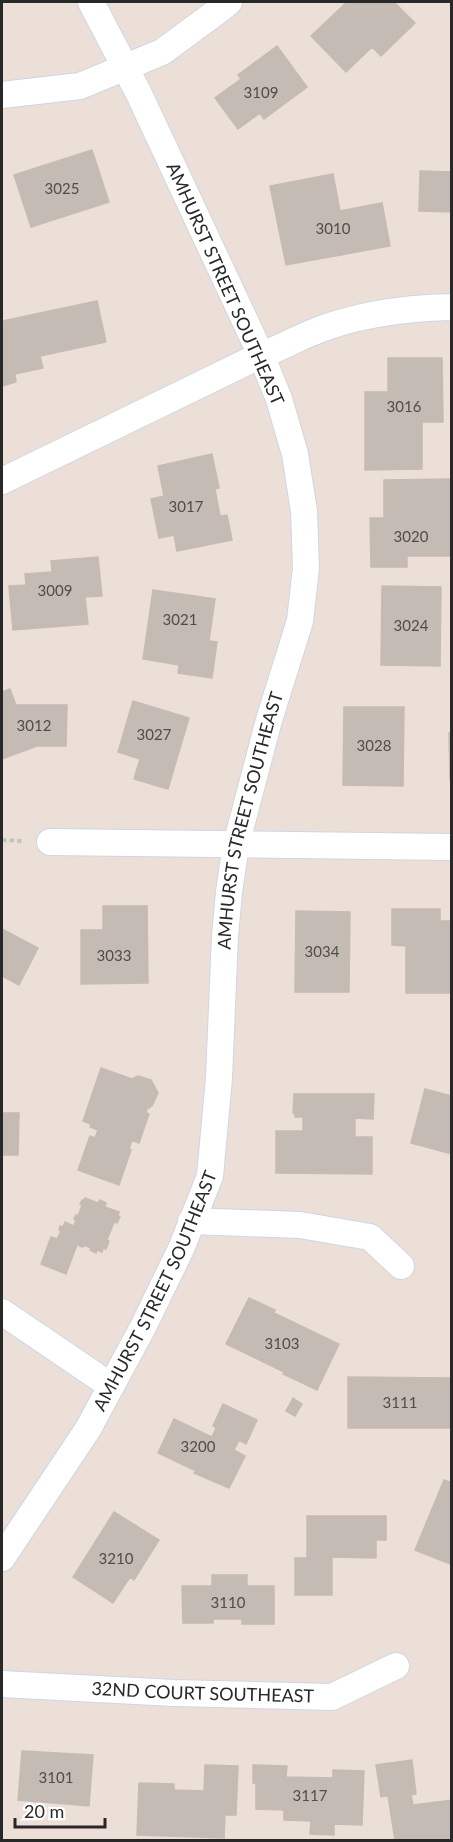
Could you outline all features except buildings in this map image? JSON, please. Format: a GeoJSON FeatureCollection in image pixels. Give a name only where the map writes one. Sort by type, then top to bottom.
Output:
{"type":"FeatureCollection","features":[{"type":"Feature","properties":{"kind":"street","name":"AMHURST STREET SOUTHEAST"},"geometry":{"type":"LineString","coordinates":[[2,1558],[88,1429],[143,1327],[180,1249],[210,1176],[219,1078],[225,936],[236,844],[269,720],[300,621],[306,568],[304,511],[295,454],[279,399],[126,67],[91,2]]}},
{"type":"Feature","properties":{"kind":"street"},"geometry":{"type":"LineString","coordinates":[[2,95],[80,86],[162,52],[229,2]]}},
{"type":"Feature","properties":{"kind":"street"},"geometry":{"type":"LineString","coordinates":[[2,481],[313,332],[368,315],[416,308],[452,308]]}},
{"type":"Feature","properties":{"kind":"street"},"geometry":{"type":"LineString","coordinates":[[50,842],[452,848]]}},
{"type":"Feature","properties":{"kind":"street"},"geometry":{"type":"LineString","coordinates":[[191,1221],[300,1225],[370,1237],[401,1266]]}},
{"type":"Feature","properties":{"kind":"street"},"geometry":{"type":"LineString","coordinates":[[2,1312],[111,1386]]}},
{"type":"Feature","properties":{"kind":"street","name":"32ND COURT SOUTHEAST"},"geometry":{"type":"LineString","coordinates":[[2,1684],[174,1693],[332,1697],[396,1666]]}}]}
